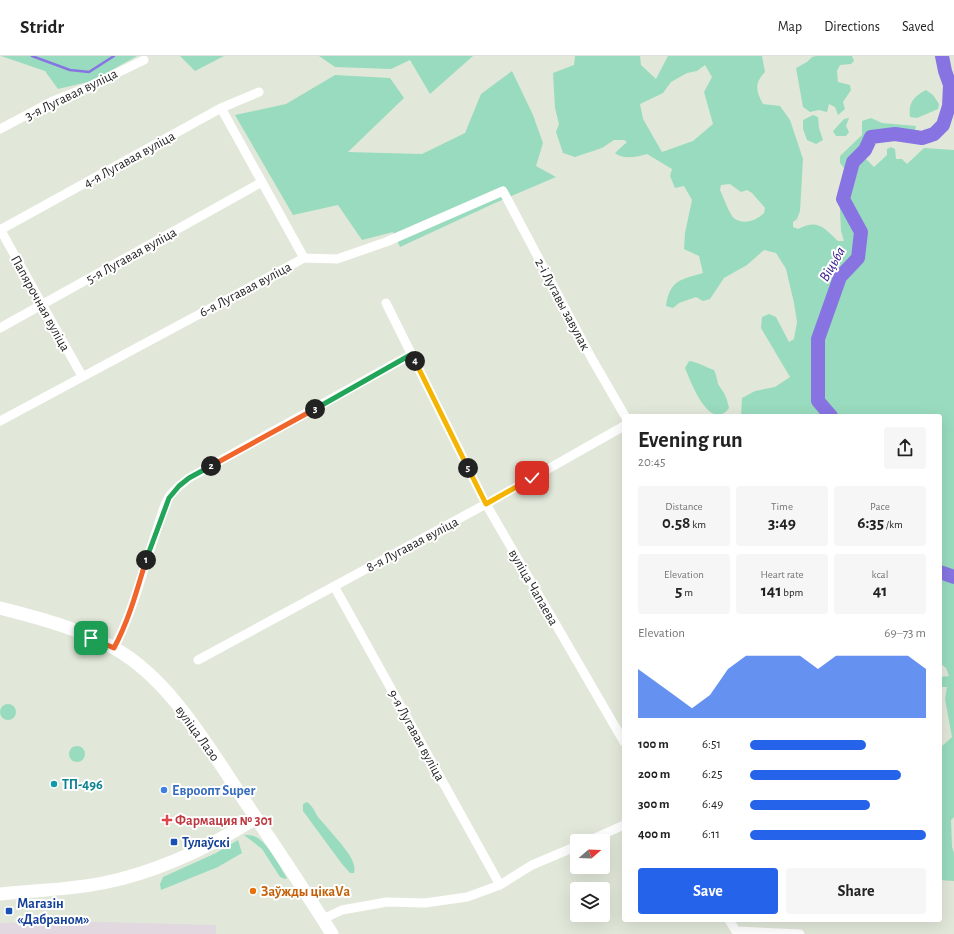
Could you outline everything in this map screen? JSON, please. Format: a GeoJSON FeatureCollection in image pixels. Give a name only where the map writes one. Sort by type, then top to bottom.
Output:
{"type":"FeatureCollection","features":[{"type":"Feature","properties":{"kind":"main road","name":"вуліца Лазо"},"geometry":{"type":"LineString","coordinates":[[0,608],[67,627],[114,648],[144,669],[180,706],[332,934]]}},
{"type":"Feature","properties":{"kind":"main road"},"geometry":{"type":"LineString","coordinates":[[0,894],[35,892],[91,885],[149,872],[193,853],[237,830],[256,818]]}},
{"type":"Feature","properties":{"kind":"street","name":"3-я Лугавая вуліца"},"geometry":{"type":"LineString","coordinates":[[0,129],[53,101],[86,88],[144,60]]}},
{"type":"Feature","properties":{"kind":"street","name":"4-я Лугавая вуліца"},"geometry":{"type":"LineString","coordinates":[[0,230],[221,108],[259,92]]}},
{"type":"Feature","properties":{"kind":"street"},"geometry":{"type":"LineString","coordinates":[[221,108],[304,258]]}},
{"type":"Feature","properties":{"kind":"street","name":"5-я Лугавая вуліца"},"geometry":{"type":"LineString","coordinates":[[0,328],[262,182]]}},
{"type":"Feature","properties":{"kind":"street","name":"6-я Лугавая вуліца"},"geometry":{"type":"LineString","coordinates":[[0,421],[304,258],[337,259],[386,242],[503,191]]}},
{"type":"Feature","properties":{"kind":"street","name":"2-і Лугавы завулак"},"geometry":{"type":"LineString","coordinates":[[503,191],[592,359],[624,414]]}},
{"type":"Feature","properties":{"kind":"street","name":"Папярочная вуліца"},"geometry":{"type":"LineString","coordinates":[[0,230],[82,376]]}},
{"type":"Feature","properties":{"kind":"street","name":"вуліца Чапаева"},"geometry":{"type":"LineString","coordinates":[[386,303],[486,504],[622,739]]}},
{"type":"Feature","properties":{"kind":"street"},"geometry":{"type":"LineString","coordinates":[[114,648],[123,631],[130,612],[147,557],[169,498],[179,486],[196,474],[412,354]]}},
{"type":"Feature","properties":{"kind":"street","name":"8-я Лугавая вуліца"},"geometry":{"type":"LineString","coordinates":[[198,660],[486,504],[622,427]]}},
{"type":"Feature","properties":{"kind":"street","name":"9-я Лугавая вуліца"},"geometry":{"type":"LineString","coordinates":[[334,586],[500,885]]}},
{"type":"Feature","properties":{"kind":"street"},"geometry":{"type":"LineString","coordinates":[[604,834],[622,826]]}},
{"type":"Feature","properties":{"kind":"street"},"geometry":{"type":"LineString","coordinates":[[323,919],[342,910],[387,902],[425,903],[467,897],[500,885],[532,865],[570,849]]}},
{"type":"Feature","properties":{"kind":"street"},"geometry":{"type":"LineString","coordinates":[[730,922],[736,931],[800,934]]}},
{"type":"Feature","properties":{"kind":"shaded area"},"geometry":{"type":"Polygon","coordinates":[[[65,921],[216,925],[216,934],[0,934],[0,923],[65,921]]]}},
{"type":"Feature","properties":{"kind":"green space"},"geometry":{"type":"Polygon","coordinates":[[[1,56],[137,56],[92,81],[58,89],[45,71],[1,56]]]}},
{"type":"Feature","properties":{"kind":"green space"},"geometry":{"type":"Polygon","coordinates":[[[180,56],[224,56],[195,71],[180,56]]]}},
{"type":"Feature","properties":{"kind":"green space"},"geometry":{"type":"Polygon","coordinates":[[[319,56],[473,56],[430,94],[410,60],[391,69],[335,67],[319,56]]]}},
{"type":"Feature","properties":{"kind":"green space"},"geometry":{"type":"Polygon","coordinates":[[[575,56],[640,56],[641,65],[656,79],[668,56],[762,56],[765,72],[759,80],[757,88],[759,95],[763,104],[780,106],[790,120],[803,159],[800,211],[797,219],[793,222],[793,227],[798,229],[811,225],[820,226],[838,241],[844,241],[841,231],[839,191],[844,168],[840,163],[840,156],[862,135],[862,121],[871,118],[882,123],[916,126],[914,134],[873,142],[868,149],[865,158],[874,167],[887,155],[887,149],[891,147],[895,149],[896,159],[902,159],[907,164],[924,148],[954,150],[954,817],[951,820],[952,847],[954,853],[954,881],[942,880],[942,746],[952,737],[945,699],[947,687],[942,687],[942,677],[949,676],[946,668],[942,665],[942,414],[741,414],[742,398],[755,391],[775,387],[790,377],[761,328],[762,317],[769,314],[776,317],[789,342],[794,339],[797,322],[786,269],[776,253],[764,250],[747,265],[724,278],[710,299],[703,301],[696,297],[679,303],[673,308],[666,306],[670,290],[678,282],[703,273],[699,256],[684,249],[685,233],[692,200],[684,186],[675,188],[670,176],[672,169],[647,154],[635,157],[622,157],[615,153],[627,142],[624,140],[614,140],[602,148],[575,157],[563,153],[556,132],[559,124],[555,108],[553,73],[574,65],[575,56]],[[705,65],[697,71],[687,73],[671,82],[663,93],[640,104],[643,119],[662,152],[693,141],[713,124],[704,92],[712,77],[705,65]],[[730,184],[721,185],[720,190],[735,219],[747,222],[758,218],[764,213],[765,208],[752,193],[747,190],[741,192],[730,184]]]}},
{"type":"Feature","properties":{"kind":"green space"},"geometry":{"type":"Polygon","coordinates":[[[852,56],[854,61],[851,64],[840,65],[837,71],[838,82],[850,85],[851,90],[843,102],[845,109],[838,115],[835,107],[829,104],[827,112],[819,110],[810,112],[803,107],[796,68],[807,62],[812,57],[852,56]]]}},
{"type":"Feature","properties":{"kind":"green space"},"geometry":{"type":"Polygon","coordinates":[[[512,71],[533,115],[543,143],[536,166],[556,177],[495,203],[400,247],[393,232],[362,240],[338,205],[293,215],[235,115],[286,104],[335,75],[390,78],[404,98],[348,152],[422,154],[465,133],[481,94],[512,71]]]}},
{"type":"Feature","properties":{"kind":"green space"},"geometry":{"type":"Polygon","coordinates":[[[926,90],[933,95],[939,104],[938,109],[917,118],[910,117],[910,108],[913,100],[926,90]]]}},
{"type":"Feature","properties":{"kind":"green space"},"geometry":{"type":"Polygon","coordinates":[[[813,115],[818,117],[819,128],[823,140],[816,144],[807,140],[803,129],[803,120],[813,115]]]}},
{"type":"Feature","properties":{"kind":"green space"},"geometry":{"type":"Polygon","coordinates":[[[849,118],[846,126],[849,132],[846,136],[836,136],[833,131],[844,119],[849,118]]]}},
{"type":"Feature","properties":{"kind":"green space"},"geometry":{"type":"Polygon","coordinates":[[[689,361],[714,370],[718,384],[724,393],[729,408],[722,414],[715,414],[708,410],[696,393],[685,368],[689,361]]]}},
{"type":"Feature","properties":{"kind":"green space"},"geometry":{"type":"Polygon","coordinates":[[[8,704],[14,706],[16,712],[14,718],[8,720],[2,718],[0,712],[2,706],[8,704]]]}},
{"type":"Feature","properties":{"kind":"green space"},"geometry":{"type":"Polygon","coordinates":[[[74,746],[80,746],[85,751],[83,760],[80,762],[74,762],[69,757],[69,751],[74,746]]]}},
{"type":"Feature","properties":{"kind":"green space"},"geometry":{"type":"Polygon","coordinates":[[[307,802],[348,853],[354,865],[354,873],[350,873],[342,864],[303,811],[303,804],[307,802]]]}},
{"type":"Feature","properties":{"kind":"green space"},"geometry":{"type":"Polygon","coordinates":[[[244,835],[252,835],[265,844],[287,878],[285,879],[280,877],[262,849],[244,835]]]}},
{"type":"Feature","properties":{"kind":"green space"},"geometry":{"type":"Polygon","coordinates":[[[238,840],[242,853],[218,867],[161,890],[160,884],[163,877],[216,853],[238,840]]]}},
{"type":"Feature","properties":{"kind":"waterway"},"geometry":{"type":"LineString","coordinates":[[32,56],[70,70],[89,72],[114,56]]}},
{"type":"Feature","properties":{"kind":"waterway","name":"Віцьба"},"geometry":{"type":"LineString","coordinates":[[829,414],[818,401],[818,339],[840,277],[858,258],[861,232],[843,199],[853,162],[865,150],[871,137],[895,134],[922,138],[934,134],[943,125],[949,106],[950,85],[942,56]]}},
{"type":"Feature","properties":{"kind":"waterway","name":"Віцьба"},"geometry":{"type":"LineString","coordinates":[[942,573],[954,577]]}},
{"type":"Feature","properties":{"kind":"place","name":"ТП-496"},"geometry":{"type":"Point","coordinates":[54,784]}},
{"type":"Feature","properties":{"kind":"place","name":"Евроопт Super"},"geometry":{"type":"Point","coordinates":[164,790]}},
{"type":"Feature","properties":{"kind":"place","name":"Фармация № 301"},"geometry":{"type":"Point","coordinates":[167,820]}},
{"type":"Feature","properties":{"kind":"place","name":"Тулаўскі"},"geometry":{"type":"Point","coordinates":[174,842]}},
{"type":"Feature","properties":{"kind":"place","name":"Заўжды цікаVа"},"geometry":{"type":"Point","coordinates":[253,891]}},
{"type":"Feature","properties":{"kind":"place","name":"Магазін «Дабраном»"},"geometry":{"type":"Point","coordinates":[9,911]}},
{"type":"Feature","properties":{"kind":"route"},"geometry":{"type":"LineString","coordinates":[[91,638],[114,648],[123,631],[130,612],[147,557],[169,498],[179,486],[189,478],[412,354],[486,504],[532,478]]}}]}
